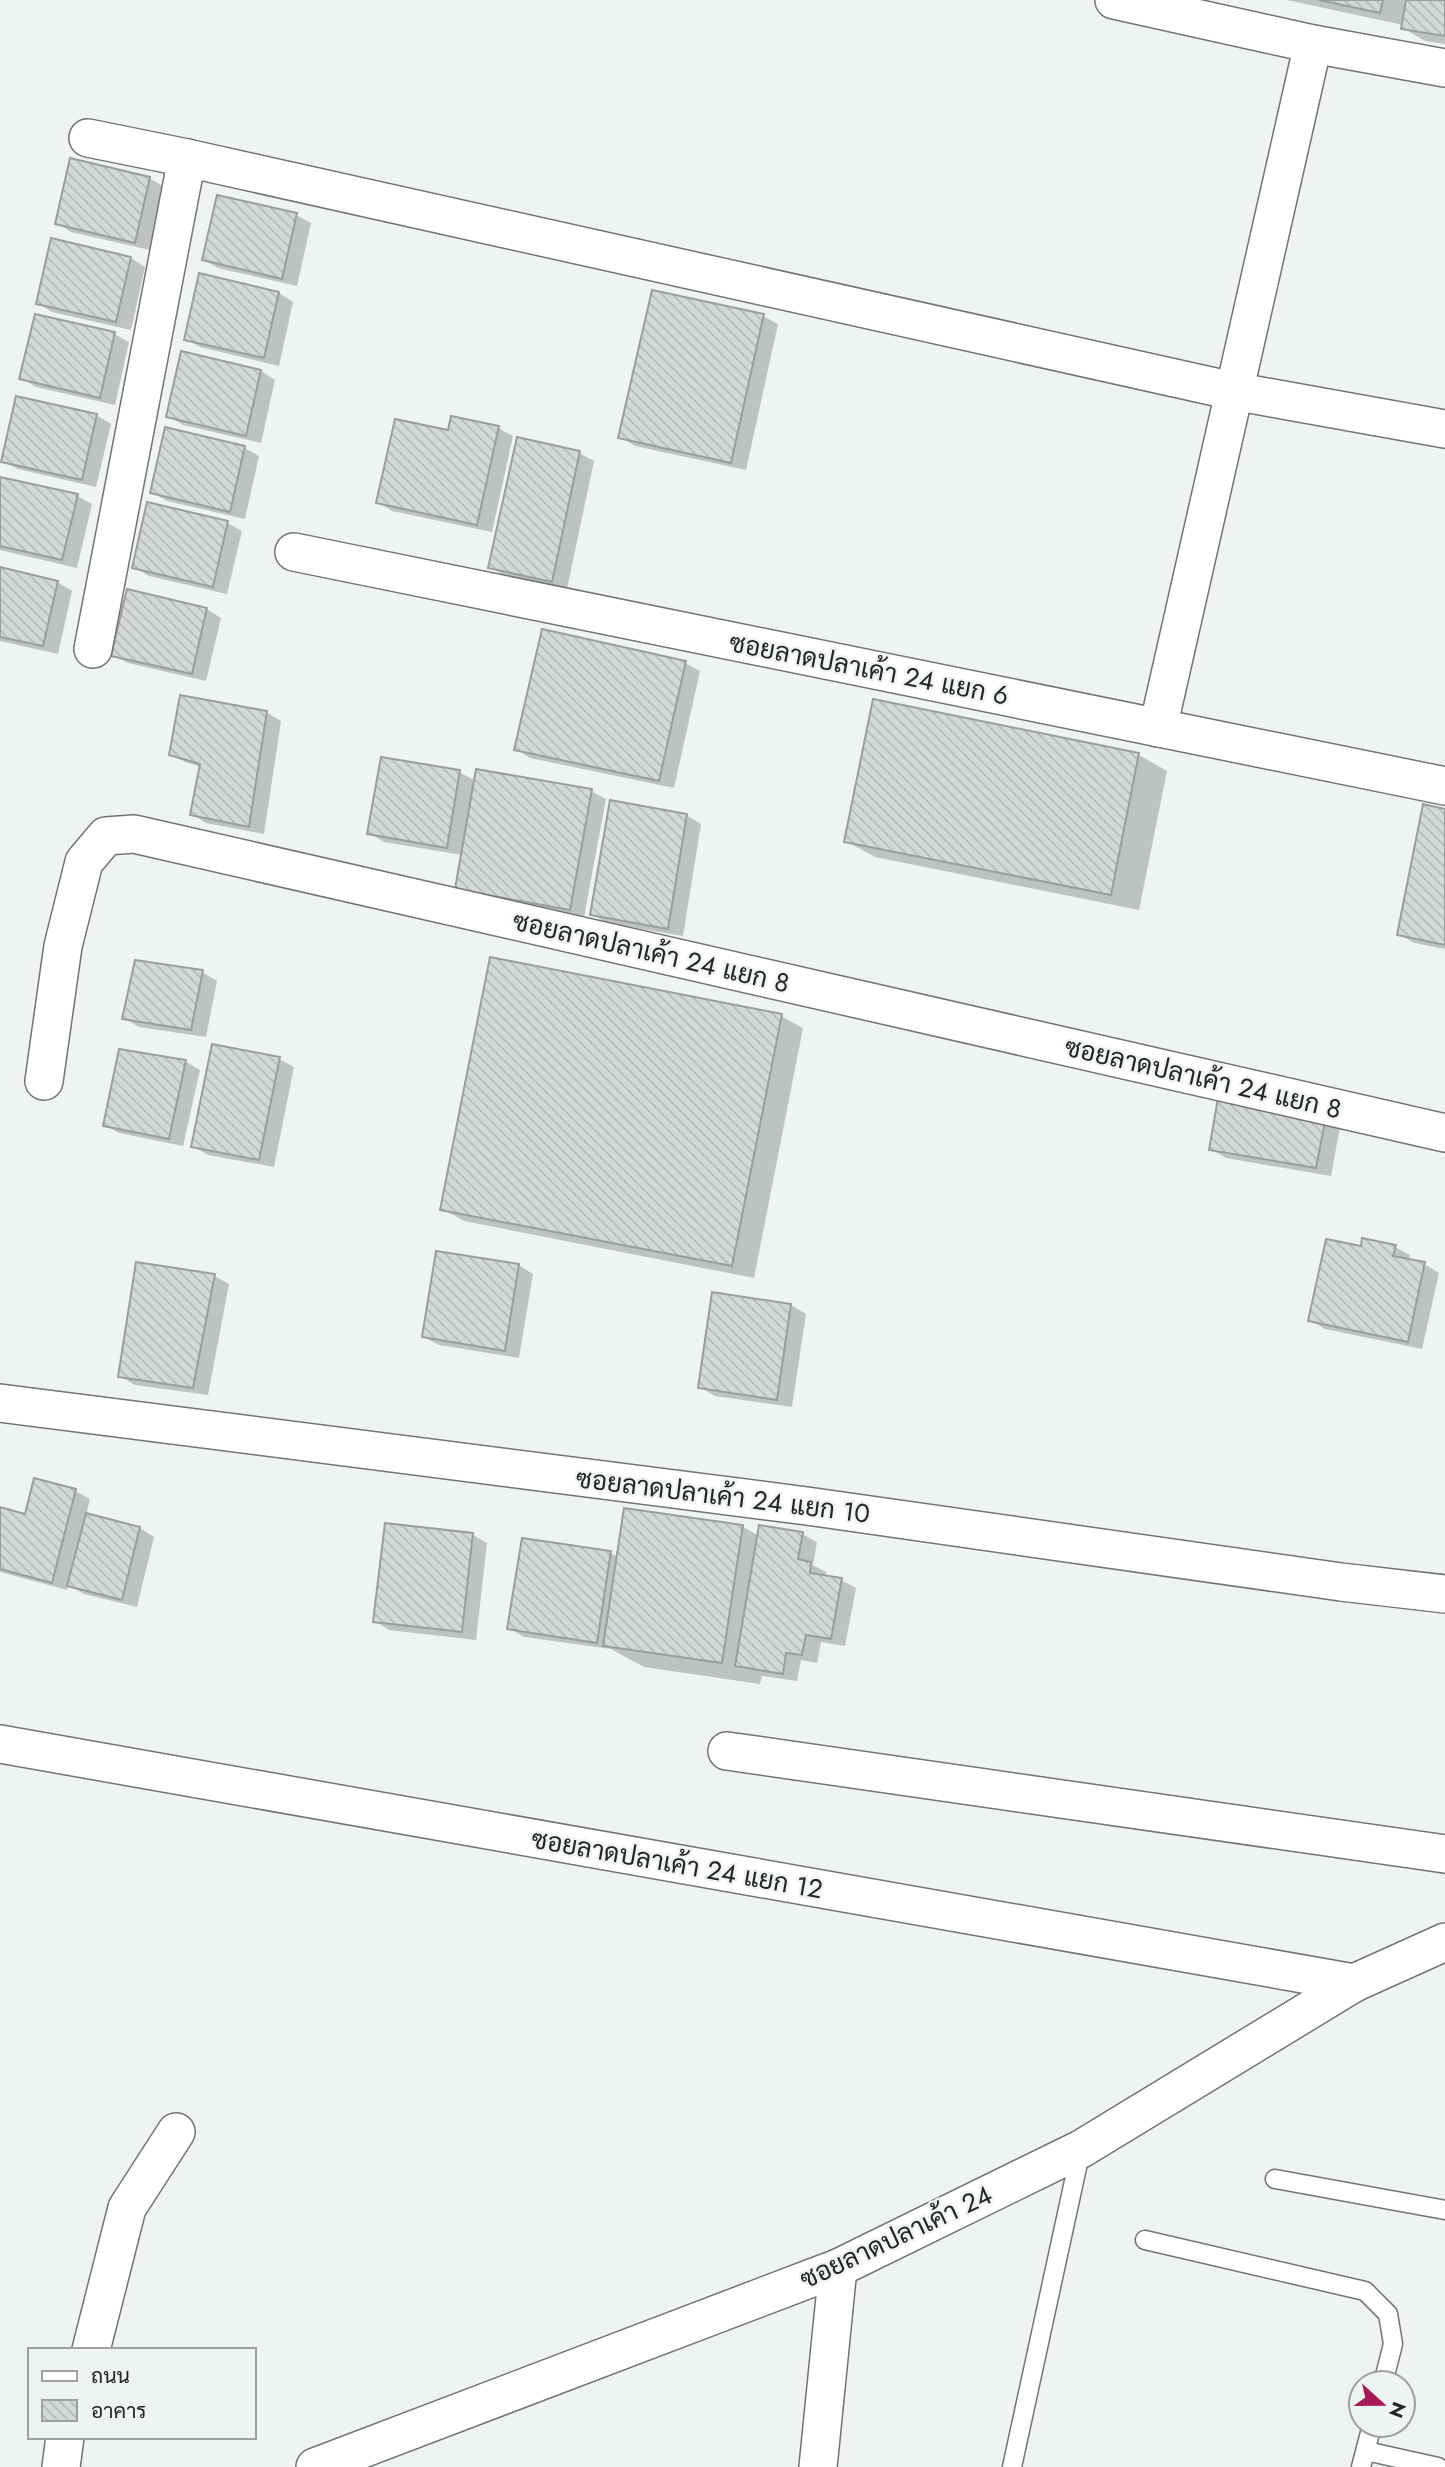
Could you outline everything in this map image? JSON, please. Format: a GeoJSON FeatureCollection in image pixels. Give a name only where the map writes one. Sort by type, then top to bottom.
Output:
{"type":"FeatureCollection","features":[{"type":"Feature","properties":{"kind":"street"},"geometry":{"type":"LineString","coordinates":[[1114,0],[1313,44],[1445,68]]}},
{"type":"Feature","properties":{"kind":"street"},"geometry":{"type":"LineString","coordinates":[[1158,728],[1313,44]]}},
{"type":"Feature","properties":{"kind":"street"},"geometry":{"type":"LineString","coordinates":[[88,138],[1233,391],[1445,429]]}},
{"type":"Feature","properties":{"kind":"street"},"geometry":{"type":"LineString","coordinates":[[93,649],[187,158]]}},
{"type":"Feature","properties":{"kind":"street","name":"ซอยลาดปลาเค้า 24 แยก 6"},"geometry":{"type":"LineString","coordinates":[[294,552],[1445,786]]}},
{"type":"Feature","properties":{"kind":"street","name":"ซอยลาดปลาเค้า 24 แยก 8"},"geometry":{"type":"LineString","coordinates":[[44,1082],[63,946],[84,862],[106,836],[134,834],[1445,1133]]}},
{"type":"Feature","properties":{"kind":"street","name":"ซอยลาดปลาเค้า 24 แยก 10"},"geometry":{"type":"LineString","coordinates":[[0,1403],[807,1506],[1341,1583],[1445,1594]]}},
{"type":"Feature","properties":{"kind":"street","name":"ซอยลาดปลาเค้า 24 แยก 12"},"geometry":{"type":"LineString","coordinates":[[0,1744],[1354,1983]]}},
{"type":"Feature","properties":{"kind":"street"},"geometry":{"type":"LineString","coordinates":[[727,1751],[1445,1854]]}},
{"type":"Feature","properties":{"kind":"street","name":"ซอยลาดปลาเค้า 24"},"geometry":{"type":"LineString","coordinates":[[315,2467],[838,2268],[1081,2149],[1354,1983],[1445,1942]]}},
{"type":"Feature","properties":{"kind":"street"},"geometry":{"type":"LineString","coordinates":[[92,2348],[127,2208],[176,2132]]}},
{"type":"Feature","properties":{"kind":"street"},"geometry":{"type":"LineString","coordinates":[[818,2467],[838,2268]]}},
{"type":"Feature","properties":{"kind":"street"},"geometry":{"type":"LineString","coordinates":[[61,2467],[65,2439]]}},
{"type":"Feature","properties":{"kind":"lane"},"geometry":{"type":"LineString","coordinates":[[1012,2467],[1081,2149]]}},
{"type":"Feature","properties":{"kind":"lane"},"geometry":{"type":"LineString","coordinates":[[1275,2179],[1445,2210]]}},
{"type":"Feature","properties":{"kind":"lane"},"geometry":{"type":"LineString","coordinates":[[1145,2240],[1365,2291],[1388,2314],[1393,2344],[1387,2369]]}},
{"type":"Feature","properties":{"kind":"lane"},"geometry":{"type":"LineString","coordinates":[[1369,2439],[1364,2459],[1438,2467]]}},
{"type":"Feature","properties":{"kind":"building"},"geometry":{"type":"Polygon","coordinates":[[[1319,0],[1383,0],[1380,13],[1319,0]]]}},
{"type":"Feature","properties":{"kind":"building"},"geometry":{"type":"Polygon","coordinates":[[[1406,0],[1445,0],[1445,36],[1401,29],[1406,0]]]}},
{"type":"Feature","properties":{"kind":"building"},"geometry":{"type":"Polygon","coordinates":[[[70,158],[150,177],[135,243],[55,224],[70,158]]]}},
{"type":"Feature","properties":{"kind":"building"},"geometry":{"type":"Polygon","coordinates":[[[217,195],[297,213],[282,279],[202,260],[217,195]]]}},
{"type":"Feature","properties":{"kind":"building"},"geometry":{"type":"Polygon","coordinates":[[[51,238],[131,257],[116,322],[36,304],[51,238]]]}},
{"type":"Feature","properties":{"kind":"building"},"geometry":{"type":"Polygon","coordinates":[[[199,273],[279,292],[264,358],[184,340],[199,273]]]}},
{"type":"Feature","properties":{"kind":"building"},"geometry":{"type":"Polygon","coordinates":[[[652,290],[764,314],[731,463],[618,438],[652,290]]]}},
{"type":"Feature","properties":{"kind":"building"},"geometry":{"type":"Polygon","coordinates":[[[35,314],[115,332],[100,398],[19,379],[35,314]]]}},
{"type":"Feature","properties":{"kind":"building"},"geometry":{"type":"Polygon","coordinates":[[[181,351],[261,370],[246,436],[166,417],[181,351]]]}},
{"type":"Feature","properties":{"kind":"building"},"geometry":{"type":"Polygon","coordinates":[[[16,396],[97,414],[82,480],[1,462],[16,396]]]}},
{"type":"Feature","properties":{"kind":"building"},"geometry":{"type":"Polygon","coordinates":[[[451,416],[499,426],[477,525],[376,503],[395,419],[448,430],[451,416]]]}},
{"type":"Feature","properties":{"kind":"building"},"geometry":{"type":"Polygon","coordinates":[[[165,427],[245,446],[230,512],[150,493],[165,427]]]}},
{"type":"Feature","properties":{"kind":"building"},"geometry":{"type":"Polygon","coordinates":[[[517,437],[580,451],[552,582],[488,568],[517,437]]]}},
{"type":"Feature","properties":{"kind":"building"},"geometry":{"type":"Polygon","coordinates":[[[0,477],[78,494],[62,560],[0,546],[0,477]]]}},
{"type":"Feature","properties":{"kind":"building"},"geometry":{"type":"Polygon","coordinates":[[[147,502],[228,521],[213,587],[132,568],[147,502]]]}},
{"type":"Feature","properties":{"kind":"building"},"geometry":{"type":"Polygon","coordinates":[[[0,567],[58,581],[43,646],[0,637],[0,567]]]}},
{"type":"Feature","properties":{"kind":"building"},"geometry":{"type":"Polygon","coordinates":[[[127,589],[207,608],[192,674],[111,656],[127,589]]]}},
{"type":"Feature","properties":{"kind":"building"},"geometry":{"type":"Polygon","coordinates":[[[542,629],[686,661],[659,781],[514,750],[542,629]]]}},
{"type":"Feature","properties":{"kind":"building"},"geometry":{"type":"Polygon","coordinates":[[[180,695],[267,711],[249,827],[190,815],[200,764],[169,755],[180,695]]]}},
{"type":"Feature","properties":{"kind":"building"},"geometry":{"type":"Polygon","coordinates":[[[873,699],[1139,753],[1111,895],[844,842],[873,699]]]}},
{"type":"Feature","properties":{"kind":"building"},"geometry":{"type":"Polygon","coordinates":[[[381,757],[460,770],[447,848],[367,834],[381,757]]]}},
{"type":"Feature","properties":{"kind":"building"},"geometry":{"type":"Polygon","coordinates":[[[476,769],[592,789],[570,910],[455,889],[476,769]]]}},
{"type":"Feature","properties":{"kind":"building"},"geometry":{"type":"Polygon","coordinates":[[[610,800],[687,814],[668,929],[590,915],[610,800]]]}},
{"type":"Feature","properties":{"kind":"building"},"geometry":{"type":"Polygon","coordinates":[[[1423,804],[1445,809],[1445,945],[1397,935],[1423,804]]]}},
{"type":"Feature","properties":{"kind":"building"},"geometry":{"type":"Polygon","coordinates":[[[490,957],[782,1014],[732,1266],[440,1210],[490,957]]]}},
{"type":"Feature","properties":{"kind":"building"},"geometry":{"type":"Polygon","coordinates":[[[135,960],[203,970],[191,1030],[122,1019],[135,960]]]}},
{"type":"Feature","properties":{"kind":"building"},"geometry":{"type":"Polygon","coordinates":[[[212,1044],[280,1057],[259,1160],[191,1147],[212,1044]]]}},
{"type":"Feature","properties":{"kind":"building"},"geometry":{"type":"Polygon","coordinates":[[[119,1049],[186,1060],[169,1139],[103,1126],[119,1049]]]}},
{"type":"Feature","properties":{"kind":"building"},"geometry":{"type":"Polygon","coordinates":[[[1218,1098],[1326,1117],[1316,1168],[1209,1150],[1218,1098]]]}},
{"type":"Feature","properties":{"kind":"building"},"geometry":{"type":"Polygon","coordinates":[[[1362,1238],[1396,1245],[1393,1256],[1425,1262],[1408,1342],[1308,1321],[1326,1239],[1361,1246],[1362,1238]]]}},
{"type":"Feature","properties":{"kind":"building"},"geometry":{"type":"Polygon","coordinates":[[[436,1251],[519,1264],[505,1351],[422,1337],[436,1251]]]}},
{"type":"Feature","properties":{"kind":"building"},"geometry":{"type":"Polygon","coordinates":[[[136,1262],[215,1274],[193,1388],[118,1377],[136,1262]]]}},
{"type":"Feature","properties":{"kind":"building"},"geometry":{"type":"Polygon","coordinates":[[[712,1292],[791,1304],[777,1400],[698,1388],[712,1292]]]}},
{"type":"Feature","properties":{"kind":"building"},"geometry":{"type":"Polygon","coordinates":[[[34,1478],[76,1489],[52,1583],[0,1569],[0,1507],[25,1514],[34,1478]]]}},
{"type":"Feature","properties":{"kind":"building"},"geometry":{"type":"Polygon","coordinates":[[[624,1508],[743,1525],[722,1663],[603,1646],[624,1508]]]}},
{"type":"Feature","properties":{"kind":"building"},"geometry":{"type":"Polygon","coordinates":[[[86,1513],[140,1527],[122,1600],[67,1586],[86,1513]]]}},
{"type":"Feature","properties":{"kind":"building"},"geometry":{"type":"Polygon","coordinates":[[[385,1523],[473,1533],[462,1632],[373,1622],[385,1523]]]}},
{"type":"Feature","properties":{"kind":"building"},"geometry":{"type":"Polygon","coordinates":[[[759,1525],[803,1532],[798,1559],[811,1562],[810,1573],[842,1578],[831,1639],[806,1635],[802,1655],[786,1653],[783,1674],[735,1666],[759,1525]]]}},
{"type":"Feature","properties":{"kind":"building"},"geometry":{"type":"Polygon","coordinates":[[[522,1538],[611,1551],[597,1643],[507,1629],[522,1538]]]}}]}
